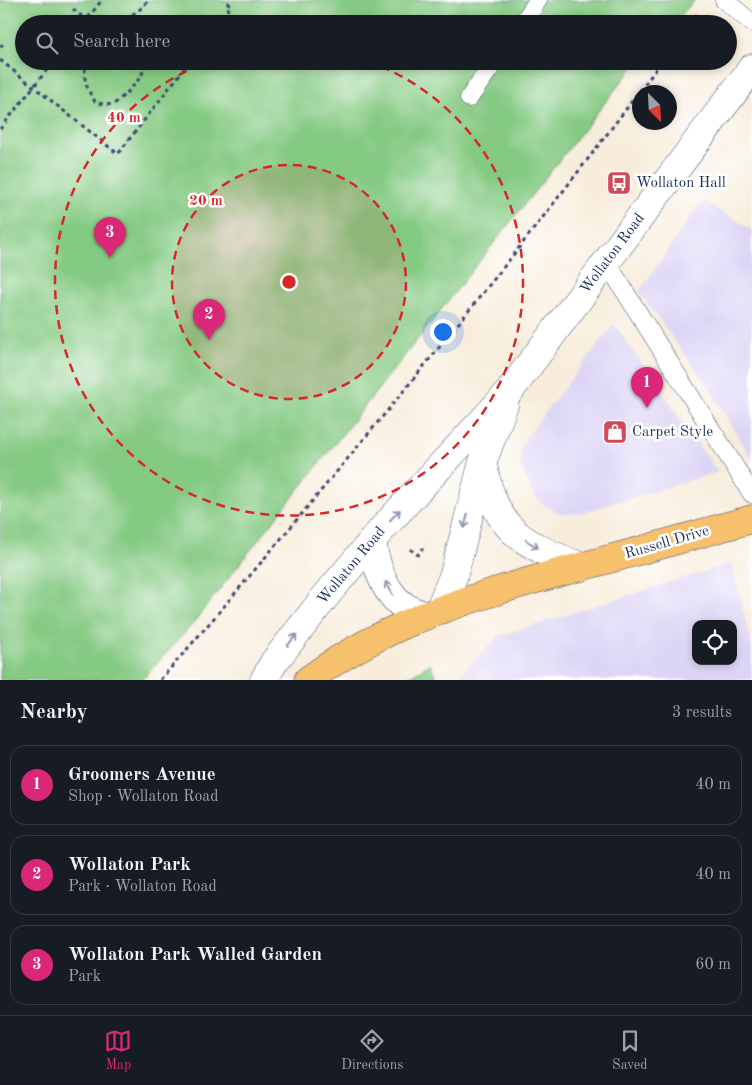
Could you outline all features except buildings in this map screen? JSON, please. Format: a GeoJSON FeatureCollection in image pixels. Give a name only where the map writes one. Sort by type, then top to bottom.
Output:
{"type":"FeatureCollection","features":[{"type":"Feature","properties":{"kind":"main road","name":"Russell Drive"},"geometry":{"type":"LineString","coordinates":[[582,567],[752,519]]}},
{"type":"Feature","properties":{"kind":"main road"},"geometry":{"type":"LineString","coordinates":[[308,680],[371,641],[433,612],[507,587],[582,567]]}},
{"type":"Feature","properties":{"kind":"street","name":"Wollaton Road"},"geometry":{"type":"LineString","coordinates":[[264,680],[286,647],[372,541],[509,392],[752,68]]}},
{"type":"Feature","properties":{"kind":"street","name":"Wollaton Road"},"geometry":{"type":"LineString","coordinates":[[433,612],[454,574],[483,461],[509,392]]}},
{"type":"Feature","properties":{"kind":"street"},"geometry":{"type":"LineString","coordinates":[[483,461],[492,502],[499,515],[510,527],[536,547],[582,567]]}},
{"type":"Feature","properties":{"kind":"street"},"geometry":{"type":"LineString","coordinates":[[372,541],[377,567],[396,602],[409,610],[433,612]]}},
{"type":"Feature","properties":{"kind":"lane"},"geometry":{"type":"LineString","coordinates":[[528,15],[538,0]]}},
{"type":"Feature","properties":{"kind":"lane"},"geometry":{"type":"LineString","coordinates":[[724,0],[752,23]]}},
{"type":"Feature","properties":{"kind":"lane"},"geometry":{"type":"LineString","coordinates":[[469,98],[489,70]]}},
{"type":"Feature","properties":{"kind":"lane"},"geometry":{"type":"LineString","coordinates":[[607,263],[752,494]]}},
{"type":"Feature","properties":{"kind":"path"},"geometry":{"type":"LineString","coordinates":[[90,15],[102,0]]}},
{"type":"Feature","properties":{"kind":"path"},"geometry":{"type":"LineString","coordinates":[[132,15],[143,7],[148,0]]}},
{"type":"Feature","properties":{"kind":"path"},"geometry":{"type":"LineString","coordinates":[[223,0],[231,5],[224,15]]}},
{"type":"Feature","properties":{"kind":"path"},"geometry":{"type":"LineString","coordinates":[[73,9],[80,15]]}},
{"type":"Feature","properties":{"kind":"path"},"geometry":{"type":"LineString","coordinates":[[0,48],[4,43]]}},
{"type":"Feature","properties":{"kind":"path"},"geometry":{"type":"LineString","coordinates":[[0,60],[118,154],[183,70]]}},
{"type":"Feature","properties":{"kind":"path"},"geometry":{"type":"LineString","coordinates":[[0,129],[47,70]]}},
{"type":"Feature","properties":{"kind":"path"},"geometry":{"type":"LineString","coordinates":[[86,70],[86,88],[96,103],[113,105],[130,90],[145,70]]}},
{"type":"Feature","properties":{"kind":"path"},"geometry":{"type":"LineString","coordinates":[[160,680],[237,593],[475,305],[568,187],[655,70]]}},
{"type":"Feature","properties":{"kind":"path"},"geometry":{"type":"LineString","coordinates":[[406,546],[418,555],[424,547]]}},
{"type":"Feature","properties":{"kind":"shaded area"},"geometry":{"type":"Polygon","coordinates":[[[703,200],[752,230],[752,459],[708,386],[639,292],[703,200]]]}},
{"type":"Feature","properties":{"kind":"shaded area"},"geometry":{"type":"Polygon","coordinates":[[[614,324],[718,472],[580,513],[561,514],[543,504],[534,496],[520,464],[521,446],[614,324]]]}},
{"type":"Feature","properties":{"kind":"shaded area"},"geometry":{"type":"Polygon","coordinates":[[[732,563],[752,648],[752,680],[455,680],[499,636],[732,563]]]}},
{"type":"Feature","properties":{"kind":"green space"},"geometry":{"type":"Polygon","coordinates":[[[0,0],[695,0],[681,15],[15,15],[15,70],[631,70],[189,628],[142,680],[0,680],[0,0]]]}},
{"type":"Feature","properties":{"kind":"green space"},"geometry":{"type":"Polygon","coordinates":[[[430,664],[436,676],[433,680],[403,680],[430,664]]]}},
{"type":"Feature","properties":{"kind":"place","name":"Wollaton Hall"},"geometry":{"type":"Point","coordinates":[619,183]}},
{"type":"Feature","properties":{"kind":"place","name":"Wollaton Park Walled Garden"},"geometry":{"type":"Point","coordinates":[110,258]}},
{"type":"Feature","properties":{"kind":"place","name":"Wollaton Park"},"geometry":{"type":"Point","coordinates":[209,340]}},
{"type":"Feature","properties":{"kind":"place","name":"Groomers Avenue"},"geometry":{"type":"Point","coordinates":[647,408]}},
{"type":"Feature","properties":{"kind":"place","name":"Carpet Style"},"geometry":{"type":"Point","coordinates":[615,432]}}]}
